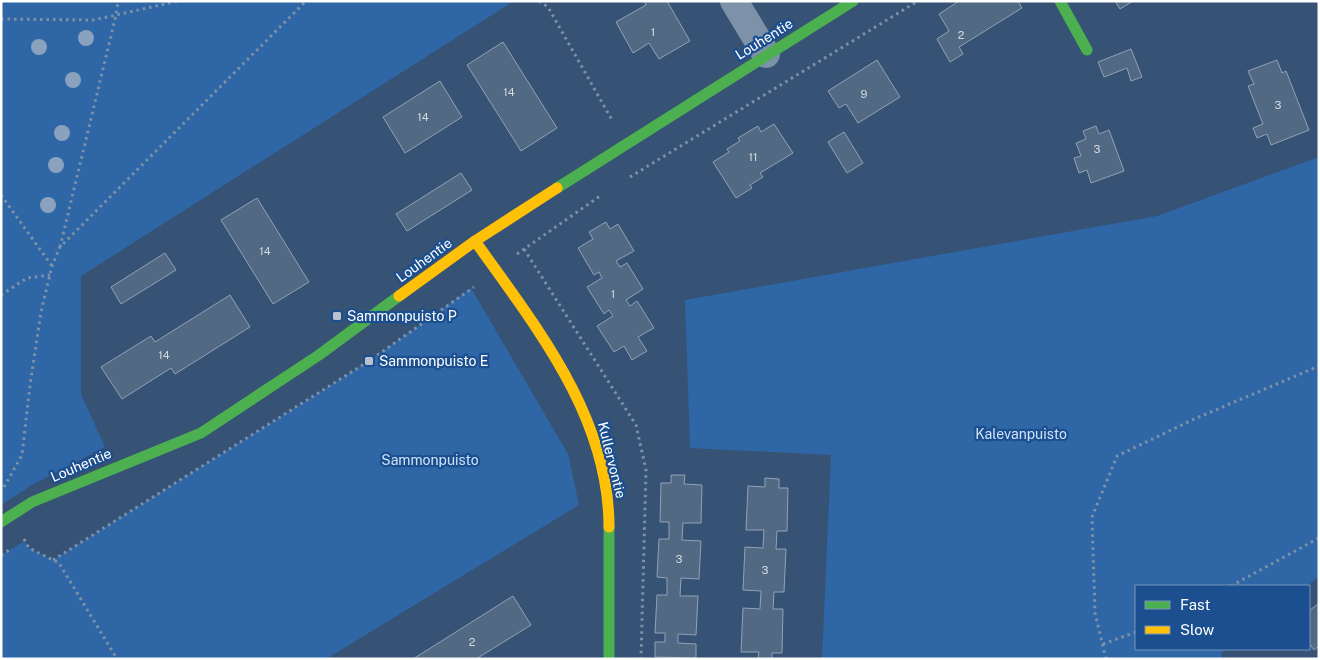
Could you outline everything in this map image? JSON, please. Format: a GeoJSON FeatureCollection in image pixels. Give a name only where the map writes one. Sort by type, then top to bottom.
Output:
{"type":"FeatureCollection","features":[{"type":"Feature","properties":{"kind":"street"},"geometry":{"type":"LineString","coordinates":[[734,1],[766,54]]}},
{"type":"Feature","properties":{"kind":"street","name":"Louhentie"},"geometry":{"type":"LineString","coordinates":[[5,519],[32,502],[201,433],[319,355],[475,241],[766,54],[853,1]]}},
{"type":"Feature","properties":{"kind":"street"},"geometry":{"type":"LineString","coordinates":[[1060,1],[1087,50]]}},
{"type":"Feature","properties":{"kind":"street","name":"Kullervontie"},"geometry":{"type":"LineString","coordinates":[[475,241],[550,346],[593,431],[609,505],[609,659]]}},
{"type":"Feature","properties":{"kind":"path"},"geometry":{"type":"LineString","coordinates":[[1,491],[22,455],[41,312],[52,266],[60,247],[118,1]]}},
{"type":"Feature","properties":{"kind":"path"},"geometry":{"type":"LineString","coordinates":[[1,19],[94,20],[178,1]]}},
{"type":"Feature","properties":{"kind":"path"},"geometry":{"type":"LineString","coordinates":[[60,247],[306,1]]}},
{"type":"Feature","properties":{"kind":"path"},"geometry":{"type":"LineString","coordinates":[[539,1],[548,7],[641,170]]}},
{"type":"Feature","properties":{"kind":"path"},"geometry":{"type":"LineString","coordinates":[[1,195],[52,266]]}},
{"type":"Feature","properties":{"kind":"path"},"geometry":{"type":"LineString","coordinates":[[1,295],[26,278],[50,275]]}},
{"type":"Feature","properties":{"kind":"path"},"geometry":{"type":"LineString","coordinates":[[1106,659],[1095,613],[1092,517],[1118,456],[1192,420],[1319,366]]}},
{"type":"Feature","properties":{"kind":"path"},"geometry":{"type":"LineString","coordinates":[[5,519],[29,548],[59,563],[117,659]]}},
{"type":"Feature","properties":{"kind":"path"},"geometry":{"type":"LineString","coordinates":[[1233,585],[1319,538]]}},
{"type":"Feature","properties":{"kind":"path"},"geometry":{"type":"LineString","coordinates":[[1102,644],[1135,632]]}},
{"type":"Feature","properties":{"kind":"green space"},"geometry":{"type":"Polygon","coordinates":[[[1,1],[514,1],[81,276],[81,394],[105,447],[32,485],[1,505],[1,1]]]}},
{"type":"Feature","properties":{"kind":"green space","name":"Kalevanpuisto"},"geometry":{"type":"Polygon","coordinates":[[[1319,157],[1319,577],[1308,585],[1135,585],[1135,650],[1225,650],[1221,653],[1223,659],[822,659],[831,455],[690,448],[685,300],[1157,216],[1319,157]]]}},
{"type":"Feature","properties":{"kind":"green space","name":"Sammonpuisto"},"geometry":{"type":"Polygon","coordinates":[[[471,288],[568,454],[579,505],[326,659],[1,659],[1,555],[25,541],[29,548],[53,560],[369,361],[471,288]]]}},
{"type":"Feature","properties":{"kind":"building"},"geometry":{"type":"Polygon","coordinates":[[[645,1],[667,1],[690,41],[659,59],[649,43],[633,53],[616,22],[646,5],[645,1]]]}},
{"type":"Feature","properties":{"kind":"building"},"geometry":{"type":"Polygon","coordinates":[[[959,1],[1018,1],[1022,8],[959,47],[963,54],[950,62],[937,39],[949,31],[939,14],[959,1]]]}},
{"type":"Feature","properties":{"kind":"building"},"geometry":{"type":"Polygon","coordinates":[[[1115,1],[1133,1],[1120,9],[1115,1]]]}},
{"type":"Feature","properties":{"kind":"building"},"geometry":{"type":"Polygon","coordinates":[[[503,42],[557,128],[521,151],[467,65],[503,42]]]}},
{"type":"Feature","properties":{"kind":"building"},"geometry":{"type":"Polygon","coordinates":[[[1131,49],[1142,77],[1131,81],[1127,68],[1104,77],[1098,62],[1131,49]]]}},
{"type":"Feature","properties":{"kind":"building"},"geometry":{"type":"Polygon","coordinates":[[[877,60],[900,97],[858,123],[846,104],[839,108],[828,91],[877,60]]]}},
{"type":"Feature","properties":{"kind":"building"},"geometry":{"type":"Polygon","coordinates":[[[1277,60],[1282,73],[1286,71],[1309,130],[1271,145],[1267,134],[1257,138],[1253,128],[1263,124],[1248,86],[1254,84],[1248,71],[1277,60]]]}},
{"type":"Feature","properties":{"kind":"building"},"geometry":{"type":"Polygon","coordinates":[[[440,81],[462,117],[405,153],[383,117],[440,81]]]}},
{"type":"Feature","properties":{"kind":"building"},"geometry":{"type":"Polygon","coordinates":[[[774,124],[793,153],[760,173],[763,177],[750,185],[752,188],[736,198],[713,162],[729,152],[727,149],[740,141],[738,138],[758,126],[761,132],[774,124]]]}},
{"type":"Feature","properties":{"kind":"building"},"geometry":{"type":"Polygon","coordinates":[[[1096,126],[1099,134],[1109,130],[1124,171],[1091,183],[1087,170],[1079,173],[1074,158],[1081,156],[1076,143],[1086,139],[1083,131],[1096,126]]]}},
{"type":"Feature","properties":{"kind":"building"},"geometry":{"type":"Polygon","coordinates":[[[844,132],[863,163],[847,173],[828,142],[844,132]]]}},
{"type":"Feature","properties":{"kind":"building"},"geometry":{"type":"Polygon","coordinates":[[[461,173],[472,190],[407,231],[396,214],[461,173]]]}},
{"type":"Feature","properties":{"kind":"building"},"geometry":{"type":"Polygon","coordinates":[[[257,198],[309,282],[273,304],[221,220],[257,198]]]}},
{"type":"Feature","properties":{"kind":"building"},"geometry":{"type":"Polygon","coordinates":[[[606,222],[610,229],[618,224],[634,251],[616,261],[620,267],[627,263],[643,289],[626,300],[630,306],[637,301],[654,328],[638,337],[647,351],[632,360],[624,346],[614,352],[597,326],[613,316],[609,310],[604,314],[587,287],[602,278],[599,272],[594,275],[578,248],[593,239],[589,232],[606,222]]]}},
{"type":"Feature","properties":{"kind":"building"},"geometry":{"type":"Polygon","coordinates":[[[165,253],[176,270],[121,304],[111,287],[165,253]]]}},
{"type":"Feature","properties":{"kind":"building"},"geometry":{"type":"Polygon","coordinates":[[[230,295],[250,327],[175,374],[171,368],[122,399],[101,367],[151,336],[155,342],[230,295]]]}},
{"type":"Feature","properties":{"kind":"building"},"geometry":{"type":"Polygon","coordinates":[[[671,475],[685,475],[684,484],[702,485],[701,523],[683,523],[682,540],[701,541],[699,579],[681,578],[680,596],[698,596],[696,635],[678,634],[678,643],[696,644],[696,658],[655,657],[655,642],[665,642],[665,633],[655,633],[657,595],[667,595],[667,578],[657,577],[659,539],[669,539],[669,522],[660,522],[661,483],[671,483],[671,475]]]}},
{"type":"Feature","properties":{"kind":"building"},"geometry":{"type":"Polygon","coordinates":[[[765,478],[779,479],[779,488],[788,488],[787,531],[777,531],[776,549],[786,549],[784,592],[774,592],[773,609],[783,609],[782,653],[772,653],[772,659],[758,659],[759,652],[741,652],[743,608],[760,609],[761,591],[743,590],[745,547],[763,548],[764,530],[746,530],[748,486],[765,487],[765,478]]]}},
{"type":"Feature","properties":{"kind":"building"},"geometry":{"type":"Polygon","coordinates":[[[513,596],[531,625],[476,659],[413,659],[513,596]]]}},
{"type":"Feature","properties":{"kind":"building"},"geometry":{"type":"Polygon","coordinates":[[[1319,603],[1319,646],[1314,650],[1310,644],[1310,610],[1319,603]]]}},
{"type":"Feature","properties":{"kind":"traffic: fast"},"geometry":{"type":"LineString","coordinates":[[557,188],[853,1]]}},
{"type":"Feature","properties":{"kind":"traffic: fast"},"geometry":{"type":"LineString","coordinates":[[1060,1],[1087,50]]}},
{"type":"Feature","properties":{"kind":"traffic: fast"},"geometry":{"type":"LineString","coordinates":[[1,522],[32,502],[201,433],[319,355],[399,296]]}},
{"type":"Feature","properties":{"kind":"traffic: fast"},"geometry":{"type":"LineString","coordinates":[[609,527],[609,659]]}},
{"type":"Feature","properties":{"kind":"traffic: slow"},"geometry":{"type":"LineString","coordinates":[[399,296],[475,241],[557,188]]}},
{"type":"Feature","properties":{"kind":"traffic: slow"},"geometry":{"type":"LineString","coordinates":[[475,241],[544,340],[583,410],[597,448],[606,486],[609,527]]}},
{"type":"Feature","properties":{"kind":"place","name":"Sammonpuisto P"},"geometry":{"type":"Point","coordinates":[337,316]}},
{"type":"Feature","properties":{"kind":"place","name":"Sammonpuisto E"},"geometry":{"type":"Point","coordinates":[369,361]}}]}
